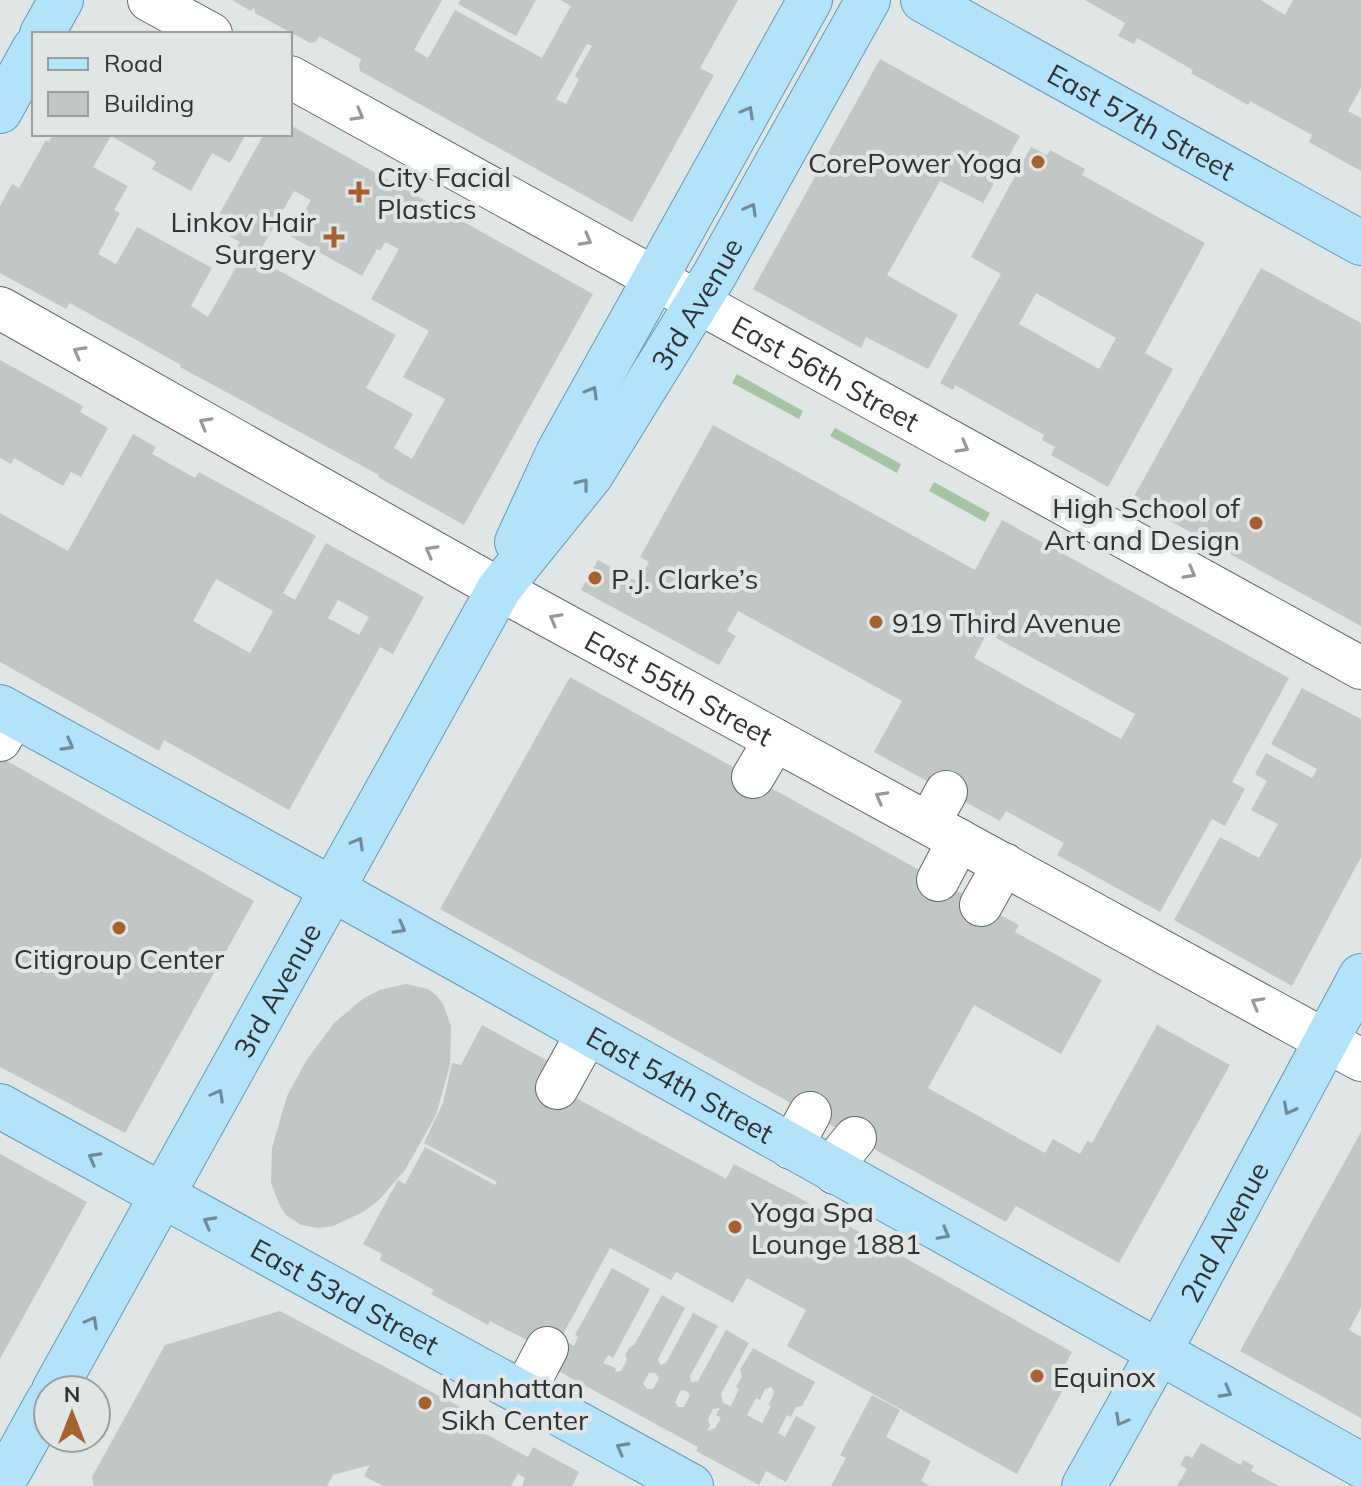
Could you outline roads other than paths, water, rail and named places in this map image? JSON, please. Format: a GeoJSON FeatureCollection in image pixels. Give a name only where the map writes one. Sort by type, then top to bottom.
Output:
{"type":"FeatureCollection","features":[{"type":"Feature","properties":{"kind":"main road"},"geometry":{"type":"LineString","coordinates":[[43,32],[61,0]]}},
{"type":"Feature","properties":{"kind":"main road","name":"3rd Avenue"},"geometry":{"type":"LineString","coordinates":[[499,589],[510,557],[558,453],[810,0]]}},
{"type":"Feature","properties":{"kind":"main road","name":"3rd Avenue"},"geometry":{"type":"LineString","coordinates":[[63,1374],[499,589],[591,475],[699,301],[868,0]]}},
{"type":"Feature","properties":{"kind":"main road","name":"East 57th Street"},"geometry":{"type":"LineString","coordinates":[[923,0],[1361,243]]}},
{"type":"Feature","properties":{"kind":"main road"},"geometry":{"type":"LineString","coordinates":[[0,111],[32,53]]}},
{"type":"Feature","properties":{"kind":"main road","name":"East 54th Street"},"geometry":{"type":"LineString","coordinates":[[5,721],[332,889],[587,1034],[800,1130],[1158,1354],[1361,1465]]}},
{"type":"Feature","properties":{"kind":"main road","name":"2nd Avenue"},"geometry":{"type":"LineString","coordinates":[[1084,1486],[1158,1354],[1343,1050],[1361,976]]}},
{"type":"Feature","properties":{"kind":"main road","name":"East 53rd Street"},"geometry":{"type":"LineString","coordinates":[[0,1106],[691,1486]]}},
{"type":"Feature","properties":{"kind":"main road"},"geometry":{"type":"LineString","coordinates":[[1,1486],[32,1430]]}},
{"type":"Feature","properties":{"kind":"street"},"geometry":{"type":"LineString","coordinates":[[149,0],[207,32]]}},
{"type":"Feature","properties":{"kind":"street","name":"East 56th Street"},"geometry":{"type":"LineString","coordinates":[[292,78],[1361,668]]}},
{"type":"Feature","properties":{"kind":"street","name":"East 55th Street"},"geometry":{"type":"LineString","coordinates":[[0,308],[499,589],[775,740],[945,818],[1004,864],[1343,1050]]}},
{"type":"Feature","properties":{"kind":"street"},"geometry":{"type":"LineString","coordinates":[[753,777],[775,740]]}},
{"type":"Feature","properties":{"kind":"street"},"geometry":{"type":"LineString","coordinates":[[938,880],[945,818]]}},
{"type":"Feature","properties":{"kind":"street"},"geometry":{"type":"LineString","coordinates":[[981,905],[1004,864]]}},
{"type":"Feature","properties":{"kind":"street"},"geometry":{"type":"LineString","coordinates":[[557,1088],[587,1034]]}},
{"type":"Feature","properties":{"kind":"street"},"geometry":{"type":"LineString","coordinates":[[523,1394],[547,1348]]}},
{"type":"Feature","properties":{"kind":"place","name":"CorePower Yoga"},"geometry":{"type":"Point","coordinates":[1038,162]}},
{"type":"Feature","properties":{"kind":"place","name":"City Facial Plastics"},"geometry":{"type":"Point","coordinates":[359,192]}},
{"type":"Feature","properties":{"kind":"place","name":"Linkov Hair Surgery"},"geometry":{"type":"Point","coordinates":[334,237]}},
{"type":"Feature","properties":{"kind":"place","name":"High School of Art and Design"},"geometry":{"type":"Point","coordinates":[1256,523]}},
{"type":"Feature","properties":{"kind":"place","name":"P.J. Clarke’s"},"geometry":{"type":"Point","coordinates":[595,578]}},
{"type":"Feature","properties":{"kind":"place","name":"919 Third Avenue"},"geometry":{"type":"Point","coordinates":[876,622]}},
{"type":"Feature","properties":{"kind":"place","name":"Citigroup Center"},"geometry":{"type":"Point","coordinates":[119,928]}},
{"type":"Feature","properties":{"kind":"place","name":"Yoga Spa Lounge 1881"},"geometry":{"type":"Point","coordinates":[735,1227]}},
{"type":"Feature","properties":{"kind":"place","name":"Equinox"},"geometry":{"type":"Point","coordinates":[1037,1376]}},
{"type":"Feature","properties":{"kind":"place","name":"Manhattan Sikh Center"},"geometry":{"type":"Point","coordinates":[425,1403]}}]}
